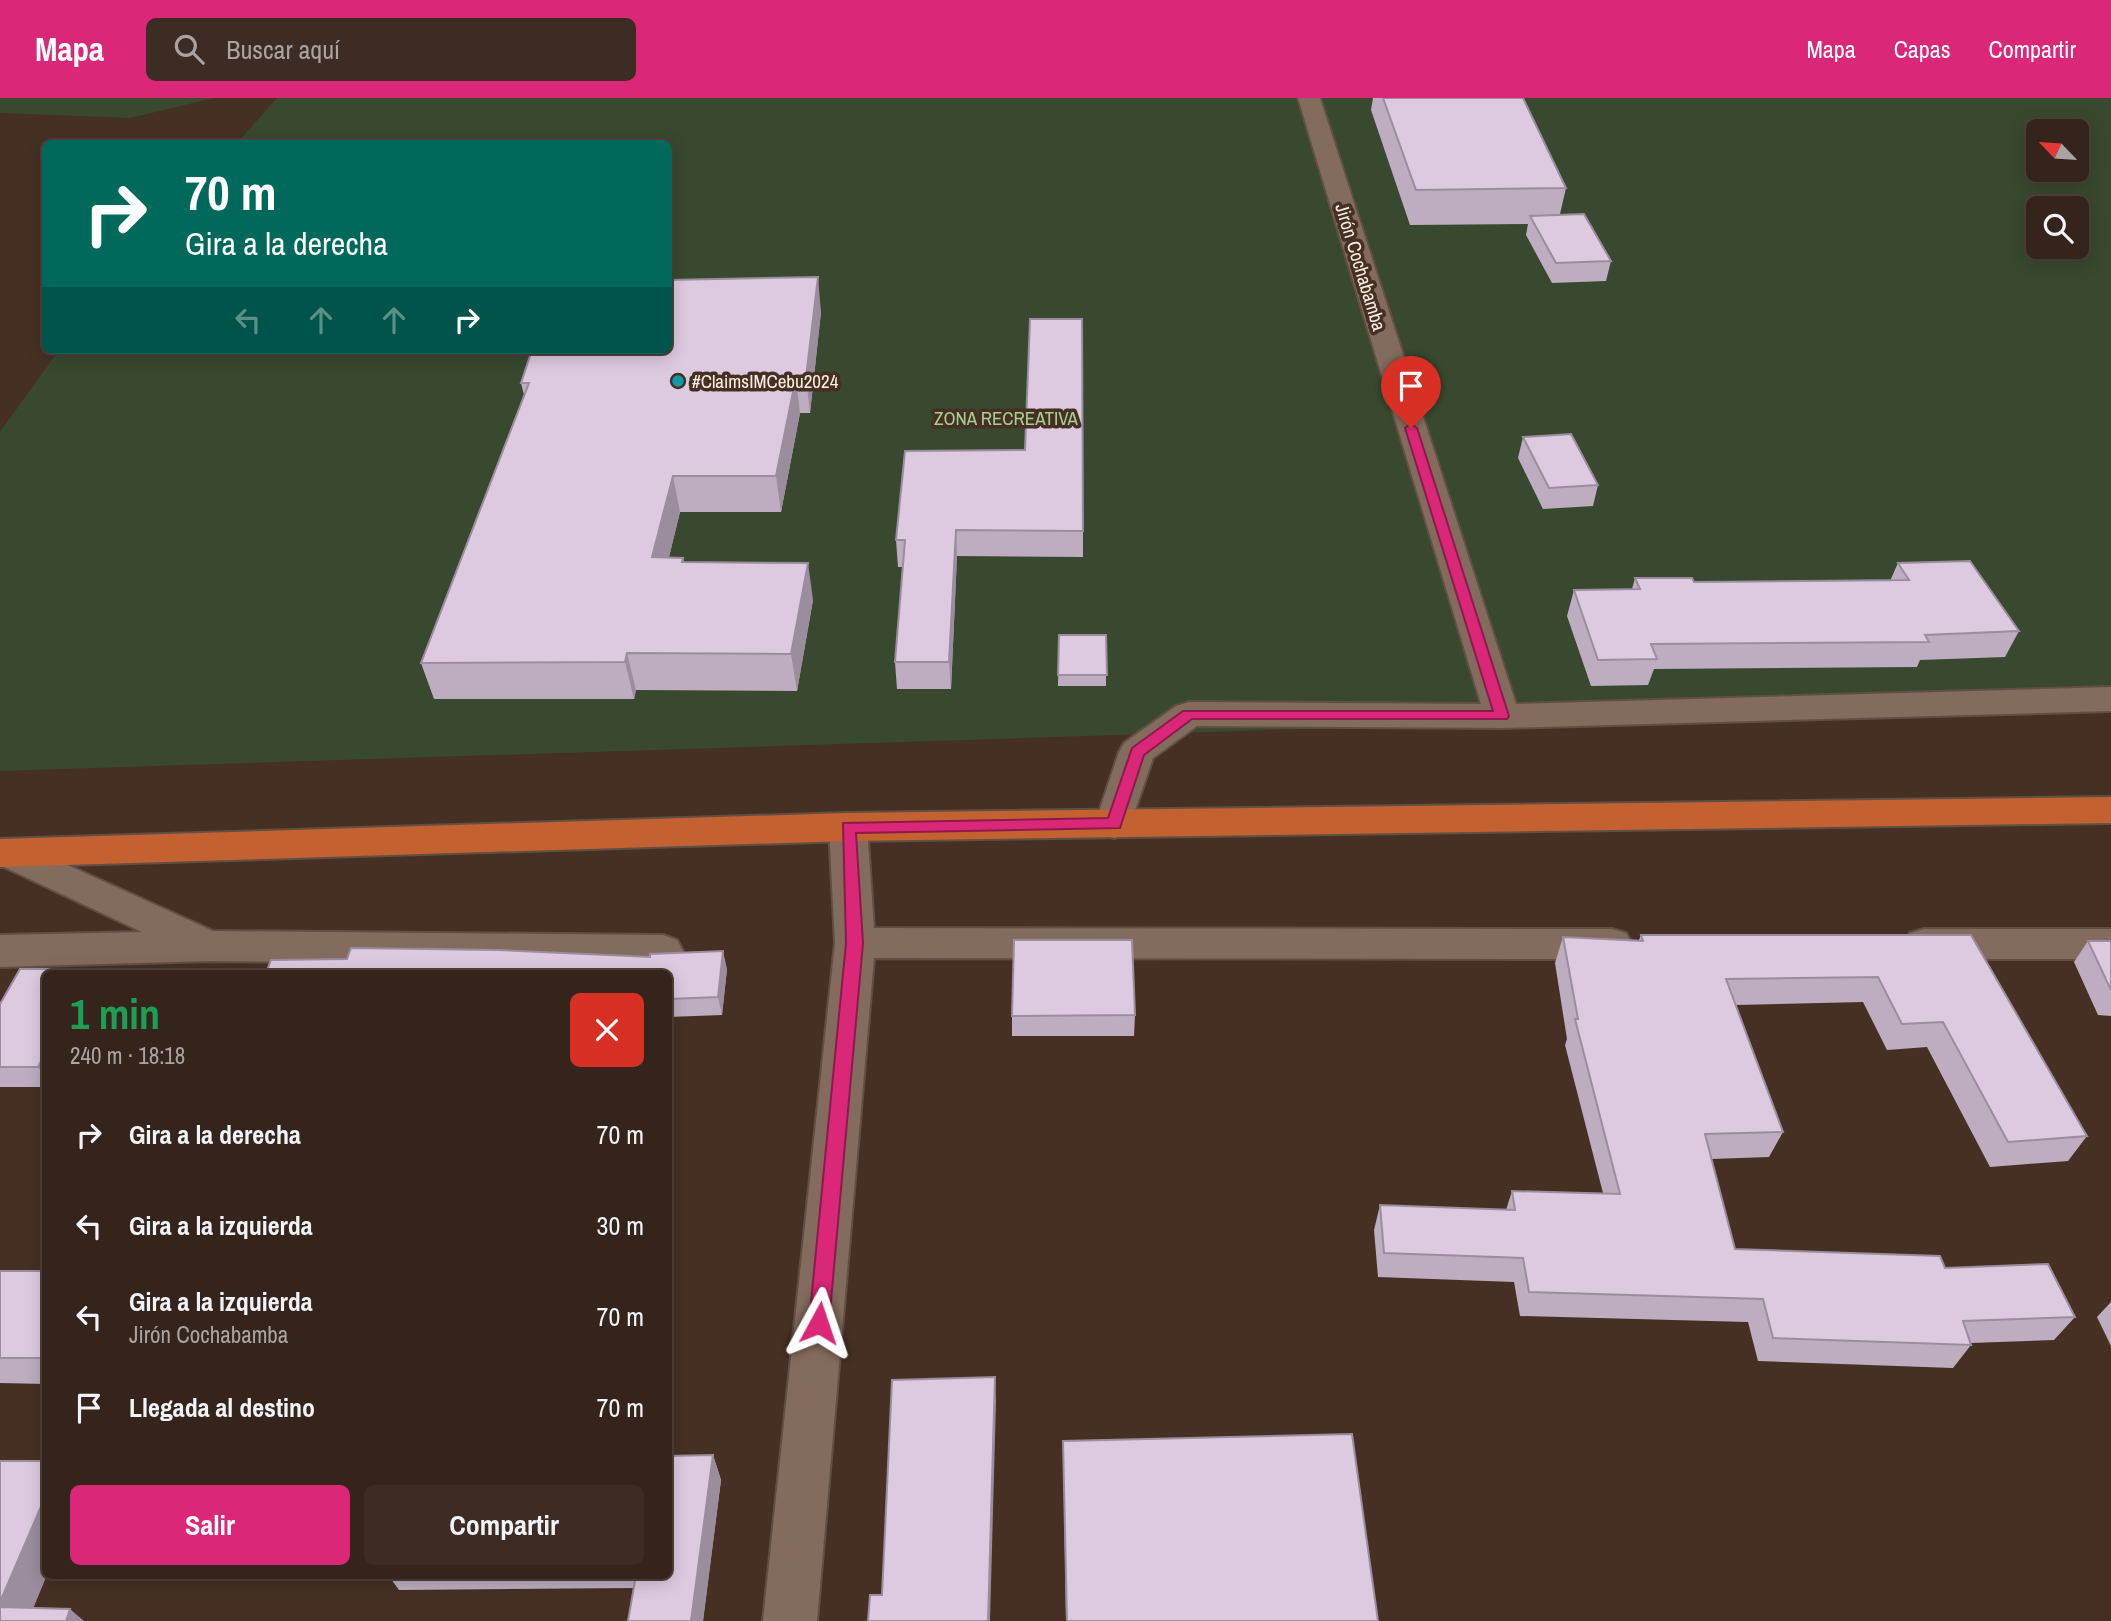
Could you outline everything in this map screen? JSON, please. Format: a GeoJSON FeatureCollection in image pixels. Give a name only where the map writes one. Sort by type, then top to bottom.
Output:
{"type":"FeatureCollection","features":[{"type":"Feature","properties":{"kind":"highway"},"geometry":{"type":"LineString","coordinates":[[5,853],[848,827],[2111,810]]}},
{"type":"Feature","properties":{"kind":"street","name":"Jirón Cochabamba"},"geometry":{"type":"LineString","coordinates":[[1309,98],[1502,716]]}},
{"type":"Feature","properties":{"kind":"street"},"geometry":{"type":"LineString","coordinates":[[1114,824],[1137,752],[1189,715],[1502,716],[2111,699]]}},
{"type":"Feature","properties":{"kind":"street"},"geometry":{"type":"LineString","coordinates":[[790,1621],[855,943],[848,827]]}},
{"type":"Feature","properties":{"kind":"street"},"geometry":{"type":"LineString","coordinates":[[5,853],[210,946]]}},
{"type":"Feature","properties":{"kind":"street"},"geometry":{"type":"LineString","coordinates":[[855,943],[1650,944]]}},
{"type":"Feature","properties":{"kind":"street"},"geometry":{"type":"LineString","coordinates":[[1887,944],[2111,944]]}},
{"type":"Feature","properties":{"kind":"street"},"geometry":{"type":"LineString","coordinates":[[0,951],[210,946],[663,951]]}},
{"type":"Feature","properties":{"kind":"green space"},"geometry":{"type":"Polygon","coordinates":[[[0,98],[214,98],[130,118],[0,113],[0,98]]]}},
{"type":"Feature","properties":{"kind":"green space","name":"ZONA RECREATIVA"},"geometry":{"type":"Polygon","coordinates":[[[277,98],[2111,98],[2111,703],[0,771],[0,432],[56,354],[672,354],[672,140],[240,140],[277,98]]]}},
{"type":"Feature","properties":{"kind":"building"},"geometry":{"type":"Polygon","coordinates":[[[1383,98],[1523,98],[1566,188],[1416,190],[1383,98]]]}},
{"type":"Feature","properties":{"kind":"building"},"geometry":{"type":"Polygon","coordinates":[[[1584,214],[1611,261],[1556,263],[1530,216],[1584,214]]]}},
{"type":"Feature","properties":{"kind":"building"},"geometry":{"type":"Polygon","coordinates":[[[818,277],[806,377],[796,377],[776,476],[673,476],[652,557],[683,558],[682,562],[808,563],[791,654],[627,653],[625,662],[421,663],[529,383],[521,383],[531,354],[672,354],[672,280],[818,277]]]}},
{"type":"Feature","properties":{"kind":"building"},"geometry":{"type":"Polygon","coordinates":[[[1030,319],[1082,319],[1083,531],[956,530],[949,662],[895,662],[905,540],[896,540],[905,451],[1025,450],[1030,319]]]}},
{"type":"Feature","properties":{"kind":"building"},"geometry":{"type":"Polygon","coordinates":[[[1571,434],[1598,485],[1549,488],[1523,437],[1571,434]]]}},
{"type":"Feature","properties":{"kind":"building"},"geometry":{"type":"Polygon","coordinates":[[[1970,561],[2019,631],[1925,635],[1929,642],[1651,644],[1657,659],[1598,660],[1574,590],[1640,589],[1635,578],[1692,578],[1694,582],[1909,580],[1898,563],[1970,561]]]}},
{"type":"Feature","properties":{"kind":"building"},"geometry":{"type":"Polygon","coordinates":[[[1059,635],[1106,635],[1107,675],[1058,675],[1059,635]]]}},
{"type":"Feature","properties":{"kind":"building"},"geometry":{"type":"Polygon","coordinates":[[[1641,935],[1971,935],[2087,1136],[2008,1142],[1943,1022],[1902,1024],[1878,977],[1726,979],[1783,1132],[1705,1134],[1735,1249],[1940,1256],[1945,1268],[2048,1264],[2075,1317],[1963,1321],[1971,1345],[1773,1338],[1763,1299],[1529,1292],[1523,1258],[1384,1253],[1380,1205],[1515,1210],[1512,1191],[1620,1194],[1575,1019],[1578,1019],[1563,937],[1643,941],[1641,935]]]}},
{"type":"Feature","properties":{"kind":"building"},"geometry":{"type":"Polygon","coordinates":[[[1014,940],[1132,940],[1135,1015],[1012,1016],[1014,940]]]}},
{"type":"Feature","properties":{"kind":"building"},"geometry":{"type":"Polygon","coordinates":[[[2088,941],[2111,941],[2111,990],[2088,941]]]}},
{"type":"Feature","properties":{"kind":"building"},"geometry":{"type":"Polygon","coordinates":[[[351,948],[498,950],[650,957],[650,954],[723,951],[718,997],[672,999],[672,970],[267,970],[271,960],[347,959],[351,948]]]}},
{"type":"Feature","properties":{"kind":"building"},"geometry":{"type":"Polygon","coordinates":[[[20,969],[89,969],[42,970],[42,1060],[38,1067],[0,1067],[0,1004],[20,969]]]}},
{"type":"Feature","properties":{"kind":"building"},"geometry":{"type":"Polygon","coordinates":[[[0,1271],[42,1271],[42,1358],[0,1358],[0,1271]]]}},
{"type":"Feature","properties":{"kind":"building"},"geometry":{"type":"Polygon","coordinates":[[[995,1377],[988,1621],[868,1621],[870,1595],[882,1595],[892,1380],[995,1377]]]}},
{"type":"Feature","properties":{"kind":"building"},"geometry":{"type":"Polygon","coordinates":[[[1352,1434],[1378,1621],[1067,1621],[1063,1441],[1352,1434]]]}},
{"type":"Feature","properties":{"kind":"building"},"geometry":{"type":"Polygon","coordinates":[[[713,1455],[691,1621],[628,1621],[635,1579],[672,1579],[672,1456],[713,1455]]]}},
{"type":"Feature","properties":{"kind":"building"},"geometry":{"type":"Polygon","coordinates":[[[0,1461],[42,1461],[42,1504],[0,1602],[0,1461]]]}},
{"type":"Feature","properties":{"kind":"building"},"geometry":{"type":"Polygon","coordinates":[[[0,1607],[70,1609],[66,1621],[0,1621],[0,1607]]]}},
{"type":"Feature","properties":{"kind":"place","name":"#ClaimsIMCebu2024"},"geometry":{"type":"Point","coordinates":[678,381]}},
{"type":"Feature","properties":{"kind":"route"},"geometry":{"type":"LineString","coordinates":[[819,1323],[855,943],[848,827],[1114,824],[1137,752],[1189,715],[1502,716],[1411,428]]}}]}
